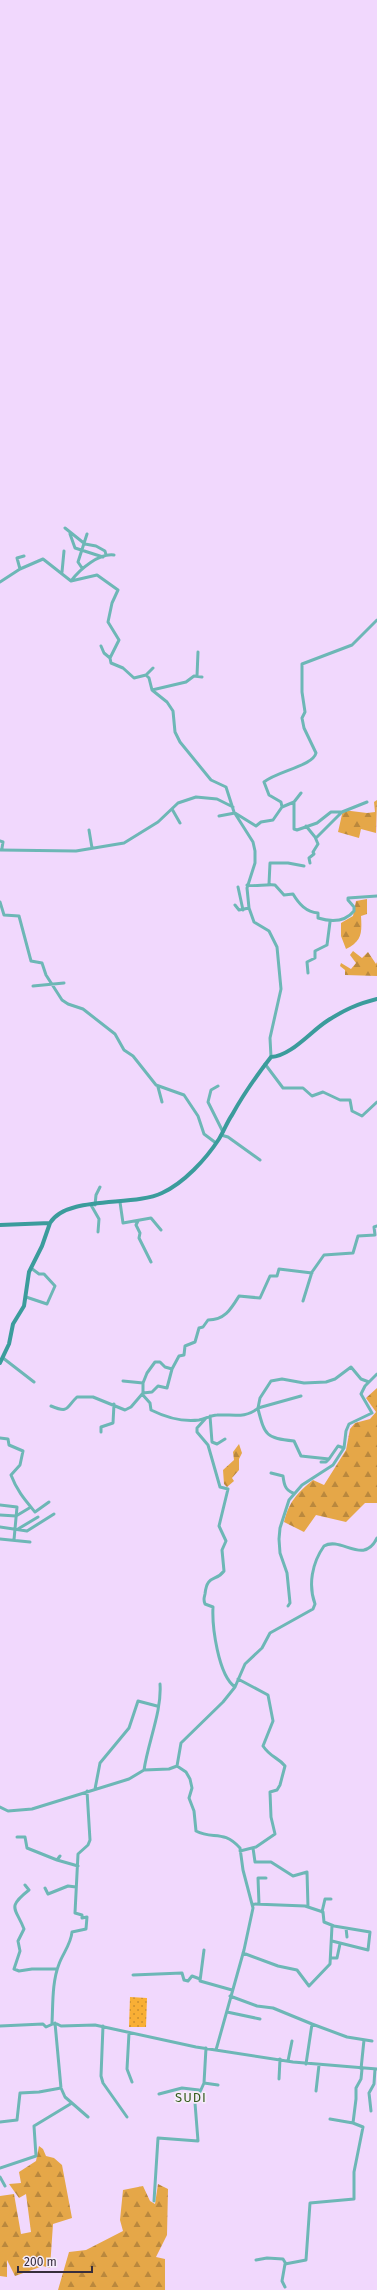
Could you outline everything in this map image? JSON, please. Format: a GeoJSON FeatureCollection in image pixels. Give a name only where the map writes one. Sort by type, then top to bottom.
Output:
{"type":"FeatureCollection","features":[{"type":"Feature","properties":{"kind":"street"},"geometry":{"type":"LineString","coordinates":[[65,528],[83,543],[96,546],[105,551],[104,556]]}},
{"type":"Feature","properties":{"kind":"street"},"geometry":{"type":"LineString","coordinates":[[69,531],[75,548],[104,556],[114,555]]}},
{"type":"Feature","properties":{"kind":"street"},"geometry":{"type":"LineString","coordinates":[[82,568],[78,562],[87,534]]}},
{"type":"Feature","properties":{"kind":"street"},"geometry":{"type":"LineString","coordinates":[[62,572],[64,551]]}},
{"type":"Feature","properties":{"kind":"street"},"geometry":{"type":"LineString","coordinates":[[20,569],[17,558],[24,556]]}},
{"type":"Feature","properties":{"kind":"street"},"geometry":{"type":"LineString","coordinates":[[71,580],[82,568],[104,556]]}},
{"type":"Feature","properties":{"kind":"street"},"geometry":{"type":"LineString","coordinates":[[0,582],[20,569],[42,559],[47,561],[54,570],[62,572],[71,580]]}},
{"type":"Feature","properties":{"kind":"street"},"geometry":{"type":"LineString","coordinates":[[71,580],[97,575],[118,590],[112,603],[108,622],[119,640],[110,658]]}},
{"type":"Feature","properties":{"kind":"street"},"geometry":{"type":"LineString","coordinates":[[282,807],[281,802],[268,793],[264,782],[278,772],[308,763],[315,757],[316,753],[304,728],[302,718],[304,712],[302,664],[352,645],[377,620]]}},
{"type":"Feature","properties":{"kind":"street"},"geometry":{"type":"LineString","coordinates":[[101,646],[104,653],[110,658],[111,663],[123,668],[134,678],[146,675],[153,668]]}},
{"type":"Feature","properties":{"kind":"street"},"geometry":{"type":"LineString","coordinates":[[196,676],[198,652]]}},
{"type":"Feature","properties":{"kind":"street"},"geometry":{"type":"LineString","coordinates":[[34,1382],[1,1360],[9,1344],[13,1324],[24,1306],[27,1282],[31,1268],[42,1246],[50,1223],[60,1212],[93,1205],[153,1196],[172,1187],[196,1166],[216,1143],[231,1115],[271,1056],[270,1038],[280,991],[277,947],[269,931],[254,922],[249,908],[247,885],[255,861],[253,843],[235,813],[226,787],[211,780],[180,742],[175,732],[173,711],[167,702],[152,690],[149,678],[146,675]]}},
{"type":"Feature","properties":{"kind":"street"},"geometry":{"type":"LineString","coordinates":[[152,690],[186,682],[196,676],[202,677]]}},
{"type":"Feature","properties":{"kind":"street"},"geometry":{"type":"LineString","coordinates":[[218,816],[235,813],[255,826],[261,822],[273,820],[282,807],[294,802],[301,793]]}},
{"type":"Feature","properties":{"kind":"street"},"geometry":{"type":"LineString","coordinates":[[0,841],[3,842],[1,849],[76,851],[128,842],[160,821],[179,802],[199,796],[217,799],[233,807]]}},
{"type":"Feature","properties":{"kind":"street"},"geometry":{"type":"LineString","coordinates":[[294,802],[294,828],[297,830],[317,823],[331,812],[342,812],[367,802]]}},
{"type":"Feature","properties":{"kind":"street"},"geometry":{"type":"LineString","coordinates":[[172,809],[180,823]]}},
{"type":"Feature","properties":{"kind":"street"},"geometry":{"type":"LineString","coordinates":[[310,863],[309,858],[314,854],[316,840],[342,812]]}},
{"type":"Feature","properties":{"kind":"street"},"geometry":{"type":"LineString","coordinates":[[306,826],[316,840]]}},
{"type":"Feature","properties":{"kind":"street"},"geometry":{"type":"LineString","coordinates":[[89,830],[92,848]]}},
{"type":"Feature","properties":{"kind":"street"},"geometry":{"type":"LineString","coordinates":[[269,884],[270,863],[288,863],[304,866]]}},
{"type":"Feature","properties":{"kind":"street"},"geometry":{"type":"LineString","coordinates":[[247,885],[252,887],[269,884],[276,885],[284,895],[293,893],[299,903],[311,912],[318,913],[318,918],[330,922],[347,917],[354,910],[354,907],[348,898],[377,896]]}},
{"type":"Feature","properties":{"kind":"street"},"geometry":{"type":"LineString","coordinates":[[238,887],[243,910]]}},
{"type":"Feature","properties":{"kind":"street"},"geometry":{"type":"LineString","coordinates":[[0,902],[4,915],[19,916],[31,961],[42,963],[50,983],[65,1003],[82,1009],[115,1034],[124,1050],[133,1056],[158,1087],[162,1102]]}},
{"type":"Feature","properties":{"kind":"street"},"geometry":{"type":"LineString","coordinates":[[235,905],[238,910],[249,908]]}},
{"type":"Feature","properties":{"kind":"street"},"geometry":{"type":"LineString","coordinates":[[308,973],[306,962],[315,958],[316,950],[327,945],[330,922]]}},
{"type":"Feature","properties":{"kind":"street"},"geometry":{"type":"LineString","coordinates":[[32,986],[50,983],[64,983]]}},
{"type":"Feature","properties":{"kind":"street"},"geometry":{"type":"LineString","coordinates":[[271,1056],[284,1054],[326,1022],[357,1004],[377,999]]}},
{"type":"Feature","properties":{"kind":"street"},"geometry":{"type":"LineString","coordinates":[[265,1064],[282,1087],[303,1088],[312,1096],[323,1092],[340,1100],[350,1100],[352,1111],[362,1116],[377,1102]]}},
{"type":"Feature","properties":{"kind":"street"},"geometry":{"type":"LineString","coordinates":[[218,1086],[211,1090],[208,1102],[222,1134],[260,1160]]}},
{"type":"Feature","properties":{"kind":"street"},"geometry":{"type":"LineString","coordinates":[[158,1087],[184,1095],[198,1116],[202,1131],[216,1143]]}},
{"type":"Feature","properties":{"kind":"street"},"geometry":{"type":"LineString","coordinates":[[98,1232],[99,1218],[93,1205],[100,1187]]}},
{"type":"Feature","properties":{"kind":"street"},"geometry":{"type":"LineString","coordinates":[[120,1202],[123,1224],[153,1219],[161,1230]]}},
{"type":"Feature","properties":{"kind":"street"},"geometry":{"type":"LineString","coordinates":[[138,1221],[136,1225],[140,1234],[139,1238],[151,1262]]}},
{"type":"Feature","properties":{"kind":"street"},"geometry":{"type":"LineString","coordinates":[[0,1225],[50,1223]]}},
{"type":"Feature","properties":{"kind":"street"},"geometry":{"type":"LineString","coordinates":[[303,1301],[312,1273],[324,1255],[352,1253],[358,1236],[375,1235],[374,1227],[377,1226]]}},
{"type":"Feature","properties":{"kind":"street"},"geometry":{"type":"LineString","coordinates":[[26,1297],[47,1304],[55,1286],[44,1274],[39,1274],[31,1268]]}},
{"type":"Feature","properties":{"kind":"street"},"geometry":{"type":"LineString","coordinates":[[142,1394],[152,1392],[159,1386],[167,1388],[172,1369],[179,1356],[185,1355],[186,1346],[195,1342],[200,1327],[202,1327],[208,1320],[225,1316],[233,1308],[239,1296],[260,1298],[270,1276],[277,1276],[279,1269],[312,1273]]}},
{"type":"Feature","properties":{"kind":"street"},"geometry":{"type":"LineString","coordinates":[[50,1406],[65,1410],[71,1407],[78,1396],[93,1397],[127,1410],[131,1408],[142,1394],[142,1383],[147,1373],[156,1362],[160,1362],[165,1367],[172,1369]]}},
{"type":"Feature","properties":{"kind":"street"},"geometry":{"type":"LineString","coordinates":[[329,1459],[301,1456],[294,1441],[279,1440],[270,1437],[262,1425],[258,1408],[260,1398],[271,1381],[282,1379],[304,1383],[326,1382],[335,1379],[351,1367],[361,1379],[369,1382]]}},
{"type":"Feature","properties":{"kind":"street"},"geometry":{"type":"LineString","coordinates":[[288,1606],[290,1603],[289,1582],[280,1551],[279,1534],[284,1513],[293,1494],[309,1479],[333,1465],[344,1448],[346,1431],[349,1424],[372,1413],[361,1394],[369,1382],[377,1374]]}},
{"type":"Feature","properties":{"kind":"street"},"geometry":{"type":"LineString","coordinates":[[123,1381],[142,1383]]}},
{"type":"Feature","properties":{"kind":"street"},"geometry":{"type":"LineString","coordinates":[[142,1394],[150,1403],[151,1410],[157,1414],[194,1420],[222,1415],[243,1416],[258,1408],[301,1396]]}},
{"type":"Feature","properties":{"kind":"street"},"geometry":{"type":"LineString","coordinates":[[101,1432],[102,1427],[113,1423],[114,1404]]}},
{"type":"Feature","properties":{"kind":"street"},"geometry":{"type":"LineString","coordinates":[[208,1417],[212,1442],[217,1444],[225,1439]]}},
{"type":"Feature","properties":{"kind":"street"},"geometry":{"type":"LineString","coordinates":[[208,1417],[196,1431],[208,1444],[220,1487],[228,1489],[219,1525],[226,1541],[222,1550],[224,1571],[212,1578],[204,1590],[203,1600],[205,1604],[213,1607],[213,1626],[220,1656],[229,1682],[235,1687]]}},
{"type":"Feature","properties":{"kind":"street"},"geometry":{"type":"LineString","coordinates":[[0,1438],[8,1439],[9,1445],[23,1451],[20,1465],[11,1476],[16,1490],[35,1512],[49,1502]]}},
{"type":"Feature","properties":{"kind":"street"},"geometry":{"type":"LineString","coordinates":[[321,1462],[326,1462],[338,1446],[344,1448]]}},
{"type":"Feature","properties":{"kind":"street"},"geometry":{"type":"LineString","coordinates":[[271,1473],[283,1476],[283,1483],[288,1491],[293,1494]]}},
{"type":"Feature","properties":{"kind":"street"},"geometry":{"type":"LineString","coordinates":[[0,1505],[15,1506],[17,1509],[14,1540]]}},
{"type":"Feature","properties":{"kind":"street"},"geometry":{"type":"LineString","coordinates":[[0,1515],[16,1516],[31,1507]]}},
{"type":"Feature","properties":{"kind":"street"},"geometry":{"type":"LineString","coordinates":[[0,1527],[32,1530],[54,1514]]}},
{"type":"Feature","properties":{"kind":"street"},"geometry":{"type":"LineString","coordinates":[[16,1529],[38,1517]]}},
{"type":"Feature","properties":{"kind":"street"},"geometry":{"type":"LineString","coordinates":[[177,1766],[181,1742],[213,1714],[235,1687],[246,1664],[262,1648],[270,1632],[314,1607],[310,1591],[311,1582],[324,1546],[331,1544],[365,1550],[371,1547],[377,1538]]}},
{"type":"Feature","properties":{"kind":"street"},"geometry":{"type":"LineString","coordinates":[[0,1539],[30,1542]]}},
{"type":"Feature","properties":{"kind":"street"},"geometry":{"type":"LineString","coordinates":[[238,1679],[268,1695],[273,1721],[263,1747],[272,1758],[280,1759],[285,1766],[280,1785],[270,1793],[271,1817],[275,1834],[253,1848],[240,1851]]}},
{"type":"Feature","properties":{"kind":"street"},"geometry":{"type":"LineString","coordinates":[[144,1770],[160,1684]]}},
{"type":"Feature","properties":{"kind":"street"},"geometry":{"type":"LineString","coordinates":[[95,1789],[100,1763],[129,1728],[138,1701],[157,1706]]}},
{"type":"Feature","properties":{"kind":"street"},"geometry":{"type":"LineString","coordinates":[[0,1807],[8,1811],[32,1809],[129,1779],[144,1770],[169,1769],[177,1766],[183,1769],[190,1779],[192,1788],[189,1798],[194,1815],[196,1832],[200,1834],[221,1834],[236,1843],[240,1851],[243,1870],[253,1908],[243,1953],[216,2050]]}},
{"type":"Feature","properties":{"kind":"street"},"geometry":{"type":"LineString","coordinates":[[87,1791],[90,1840],[88,1845],[79,1852],[75,1914],[82,1915],[82,1918],[86,1917],[86,1929],[72,1932],[72,1938],[57,1969],[54,2023],[61,2088],[65,2097],[88,2117]]}},
{"type":"Feature","properties":{"kind":"street"},"geometry":{"type":"LineString","coordinates":[[17,1837],[25,1837],[27,1848],[57,1860],[78,1866]]}},
{"type":"Feature","properties":{"kind":"street"},"geometry":{"type":"LineString","coordinates":[[253,1848],[255,1862],[271,1862],[293,1876],[307,1872],[308,1907]]}},
{"type":"Feature","properties":{"kind":"street"},"geometry":{"type":"LineString","coordinates":[[57,1860],[60,1856]]}},
{"type":"Feature","properties":{"kind":"street"},"geometry":{"type":"LineString","coordinates":[[259,1904],[258,1878],[266,1878]]}},
{"type":"Feature","properties":{"kind":"street"},"geometry":{"type":"LineString","coordinates":[[25,1885],[29,1890],[20,1896],[15,1908],[17,1918],[24,1930],[18,1941],[20,1952],[14,1969],[19,1971],[34,1968],[57,1969]]}},
{"type":"Feature","properties":{"kind":"street"},"geometry":{"type":"LineString","coordinates":[[45,1888],[48,1894],[68,1886],[76,1887]]}},
{"type":"Feature","properties":{"kind":"street"},"geometry":{"type":"LineString","coordinates":[[331,1900],[325,1899],[322,1912],[325,1922],[332,1926],[369,1932],[368,1950],[332,1941]]}},
{"type":"Feature","properties":{"kind":"street"},"geometry":{"type":"LineString","coordinates":[[252,1904],[308,1907],[322,1912]]}},
{"type":"Feature","properties":{"kind":"street"},"geometry":{"type":"LineString","coordinates":[[243,1953],[278,1966],[297,1970],[309,1986],[326,1970],[332,1958],[330,1953],[332,1926]]}},
{"type":"Feature","properties":{"kind":"street"},"geometry":{"type":"LineString","coordinates":[[346,1928],[348,1937]]}},
{"type":"Feature","properties":{"kind":"street"},"geometry":{"type":"LineString","coordinates":[[332,1958],[337,1958],[340,1944]]}},
{"type":"Feature","properties":{"kind":"street"},"geometry":{"type":"LineString","coordinates":[[204,1950],[200,1982],[232,1990]]}},
{"type":"Feature","properties":{"kind":"street"},"geometry":{"type":"LineString","coordinates":[[133,1974],[182,1973],[184,1979],[188,1981],[192,1976],[200,1978]]}},
{"type":"Feature","properties":{"kind":"street"},"geometry":{"type":"LineString","coordinates":[[230,1996],[257,2006],[274,2008],[347,2037],[372,2041]]}},
{"type":"Feature","properties":{"kind":"street"},"geometry":{"type":"LineString","coordinates":[[227,2012],[260,2019]]}},
{"type":"Feature","properties":{"kind":"street"},"geometry":{"type":"LineString","coordinates":[[0,2026],[43,2024],[46,2027],[54,2023],[61,2026],[88,2024],[216,2050],[319,2066],[376,2069],[374,2084],[370,2093],[371,2111]]}},
{"type":"Feature","properties":{"kind":"street"},"geometry":{"type":"LineString","coordinates":[[306,2064],[312,2024]]}},
{"type":"Feature","properties":{"kind":"street"},"geometry":{"type":"LineString","coordinates":[[103,2026],[101,2076],[103,2083],[127,2117]]}},
{"type":"Feature","properties":{"kind":"street"},"geometry":{"type":"LineString","coordinates":[[129,2033],[127,2069],[132,2082]]}},
{"type":"Feature","properties":{"kind":"street"},"geometry":{"type":"LineString","coordinates":[[353,2122],[356,2088],[361,2079],[364,2040]]}},
{"type":"Feature","properties":{"kind":"street"},"geometry":{"type":"LineString","coordinates":[[288,2061],[292,2041]]}},
{"type":"Feature","properties":{"kind":"street"},"geometry":{"type":"LineString","coordinates":[[154,2201],[158,2138],[198,2141],[194,2103],[204,2082],[206,2048]]}},
{"type":"Feature","properties":{"kind":"street"},"geometry":{"type":"LineString","coordinates":[[279,2079],[280,2059]]}},
{"type":"Feature","properties":{"kind":"street"},"geometry":{"type":"LineString","coordinates":[[316,2091],[319,2066]]}},
{"type":"Feature","properties":{"kind":"street"},"geometry":{"type":"LineString","coordinates":[[204,2082],[218,2085]]}},
{"type":"Feature","properties":{"kind":"street"},"geometry":{"type":"LineString","coordinates":[[0,2122],[17,2120],[20,2093],[39,2092],[61,2088]]}},
{"type":"Feature","properties":{"kind":"street"},"geometry":{"type":"LineString","coordinates":[[159,2094],[182,2088],[199,2090]]}},
{"type":"Feature","properties":{"kind":"street"},"geometry":{"type":"LineString","coordinates":[[0,2168],[36,2156],[34,2126],[72,2103]]}},
{"type":"Feature","properties":{"kind":"street"},"geometry":{"type":"LineString","coordinates":[[286,2264],[306,2260],[310,2203],[354,2199],[354,2172],[363,2127],[353,2122],[330,2119]]}},
{"type":"Feature","properties":{"kind":"street"},"geometry":{"type":"LineString","coordinates":[[0,2177],[5,2186]]}},
{"type":"Feature","properties":{"kind":"street"},"geometry":{"type":"LineString","coordinates":[[256,2260],[267,2258],[283,2259],[286,2264],[282,2281],[285,2287]]}},
{"type":"Feature","properties":{"kind":"shaded area"},"geometry":{"type":"Polygon","coordinates":[[[130,1997],[147,1998],[146,2027],[129,2027],[130,1997]]]}},
{"type":"Feature","properties":{"kind":"green space"},"geometry":{"type":"Polygon","coordinates":[[[377,800],[376,833],[361,829],[359,838],[338,832],[343,810],[367,813],[375,812],[374,802],[377,800]]]}},
{"type":"Feature","properties":{"kind":"green space"},"geometry":{"type":"Polygon","coordinates":[[[367,899],[367,914],[361,916],[360,936],[355,943],[346,949],[341,936],[341,923],[353,916],[356,901],[367,899]]]}},
{"type":"Feature","properties":{"kind":"green space"},"geometry":{"type":"Polygon","coordinates":[[[353,951],[362,958],[368,952],[376,964],[377,962],[377,976],[345,975],[345,970],[340,966],[341,963],[351,969],[356,963],[350,955],[353,951]]]}},
{"type":"Feature","properties":{"kind":"green space"},"geometry":{"type":"Polygon","coordinates":[[[377,1388],[377,1503],[365,1503],[346,1522],[316,1515],[304,1532],[284,1522],[291,1503],[302,1489],[313,1480],[324,1485],[346,1450],[350,1429],[355,1423],[370,1419],[376,1412],[366,1398],[377,1388]]]}},
{"type":"Feature","properties":{"kind":"green space"},"geometry":{"type":"Polygon","coordinates":[[[239,1444],[242,1453],[239,1459],[239,1470],[232,1478],[234,1481],[227,1487],[224,1484],[223,1470],[234,1460],[233,1452],[239,1444]]]}},
{"type":"Feature","properties":{"kind":"green space"},"geometry":{"type":"Polygon","coordinates":[[[39,2146],[43,2149],[46,2156],[54,2158],[62,2165],[72,2218],[53,2224],[50,2268],[43,2266],[15,2276],[7,2260],[7,2277],[0,2276],[0,2196],[14,2194],[21,2234],[31,2232],[26,2194],[19,2198],[9,2184],[21,2183],[19,2172],[36,2161],[39,2146]]]}},
{"type":"Feature","properties":{"kind":"green space"},"geometry":{"type":"Polygon","coordinates":[[[158,2184],[168,2189],[167,2235],[156,2257],[165,2259],[165,2290],[58,2290],[69,2252],[86,2250],[123,2231],[120,2220],[123,2190],[143,2186],[150,2201],[155,2204],[158,2184]]]}},
{"type":"Feature","properties":{"kind":"district","name":"SUDI"},"geometry":{"type":"Point","coordinates":[191,2097]}}]}
